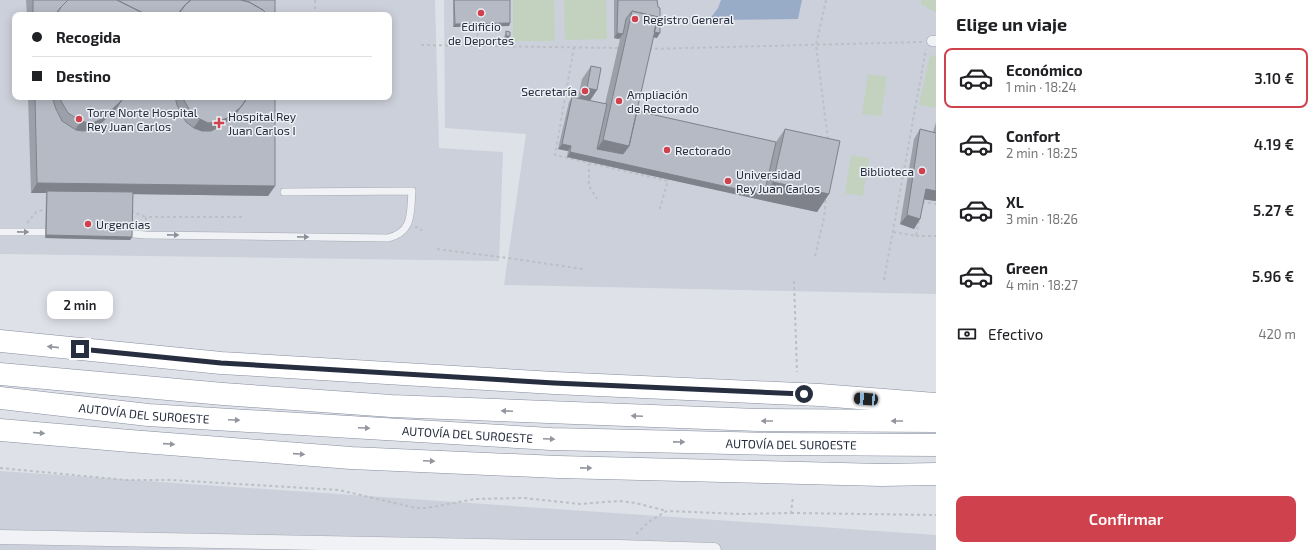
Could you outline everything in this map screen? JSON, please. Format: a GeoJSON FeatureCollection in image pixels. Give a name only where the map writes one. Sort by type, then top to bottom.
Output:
{"type":"FeatureCollection","features":[{"type":"Feature","properties":{"kind":"highway"},"geometry":{"type":"LineString","coordinates":[[0,341],[221,363],[554,383],[820,395],[936,404]]}},
{"type":"Feature","properties":{"kind":"highway","name":"AUTOVÍA DEL SUROESTE"},"geometry":{"type":"LineString","coordinates":[[0,374],[223,394],[398,406],[758,420],[936,421]]}},
{"type":"Feature","properties":{"kind":"highway"},"geometry":{"type":"LineString","coordinates":[[693,390],[786,386],[936,389]]}},
{"type":"Feature","properties":{"kind":"highway","name":"AUTOVÍA DEL SUROESTE"},"geometry":{"type":"LineString","coordinates":[[0,398],[148,415],[551,439],[779,444],[936,445]]}},
{"type":"Feature","properties":{"kind":"highway"},"geometry":{"type":"LineString","coordinates":[[0,413],[148,415]]}},
{"type":"Feature","properties":{"kind":"highway"},"geometry":{"type":"LineString","coordinates":[[0,430],[359,458],[558,467],[882,475],[936,474]]}},
{"type":"Feature","properties":{"kind":"street"},"geometry":{"type":"LineString","coordinates":[[0,538],[533,549],[619,547],[714,550]]}},
{"type":"Feature","properties":{"kind":"lane"},"geometry":{"type":"LineString","coordinates":[[134,234],[388,238],[400,234],[408,225],[412,191],[284,192]]}},
{"type":"Feature","properties":{"kind":"lane"},"geometry":{"type":"LineString","coordinates":[[0,232],[47,232]]}},
{"type":"Feature","properties":{"kind":"path"},"geometry":{"type":"LineString","coordinates":[[315,0],[315,12]]}},
{"type":"Feature","properties":{"kind":"path"},"geometry":{"type":"LineString","coordinates":[[826,0],[816,44],[829,143]]}},
{"type":"Feature","properties":{"kind":"path"},"geometry":{"type":"LineString","coordinates":[[477,26],[478,46]]}},
{"type":"Feature","properties":{"kind":"path"},"geometry":{"type":"LineString","coordinates":[[644,49],[932,41],[884,280]]}},
{"type":"Feature","properties":{"kind":"path"},"geometry":{"type":"LineString","coordinates":[[420,45],[621,48]]}},
{"type":"Feature","properties":{"kind":"path"},"geometry":{"type":"LineString","coordinates":[[574,47],[555,155],[668,181],[659,211]]}},
{"type":"Feature","properties":{"kind":"path"},"geometry":{"type":"LineString","coordinates":[[589,163],[589,186],[597,199]]}},
{"type":"Feature","properties":{"kind":"path"},"geometry":{"type":"LineString","coordinates":[[815,256],[824,218],[826,195]]}},
{"type":"Feature","properties":{"kind":"path"},"geometry":{"type":"LineString","coordinates":[[921,208],[922,202],[936,204]]}},
{"type":"Feature","properties":{"kind":"path"},"geometry":{"type":"LineString","coordinates":[[23,229],[37,211],[45,210]]}},
{"type":"Feature","properties":{"kind":"path"},"geometry":{"type":"LineString","coordinates":[[131,211],[146,217],[244,217]]}},
{"type":"Feature","properties":{"kind":"path"},"geometry":{"type":"LineString","coordinates":[[916,236],[919,215]]}},
{"type":"Feature","properties":{"kind":"path"},"geometry":{"type":"LineString","coordinates":[[146,217],[146,229]]}},
{"type":"Feature","properties":{"kind":"path"},"geometry":{"type":"LineString","coordinates":[[893,232],[916,236],[936,236]]}},
{"type":"Feature","properties":{"kind":"path"},"geometry":{"type":"LineString","coordinates":[[437,249],[584,269]]}},
{"type":"Feature","properties":{"kind":"path"},"geometry":{"type":"LineString","coordinates":[[794,281],[797,372]]}},
{"type":"Feature","properties":{"kind":"path"},"geometry":{"type":"LineString","coordinates":[[0,468],[126,480],[171,480],[339,490],[416,508],[427,508],[475,499],[524,498],[580,504],[619,501],[636,503],[667,511],[741,514],[791,513],[936,515]]}},
{"type":"Feature","properties":{"kind":"path"},"geometry":{"type":"LineString","coordinates":[[791,513],[793,496]]}},
{"type":"Feature","properties":{"kind":"path"},"geometry":{"type":"LineString","coordinates":[[619,547],[650,521],[667,511]]}},
{"type":"Feature","properties":{"kind":"shaded area","name":"Hospital Rey Juan Carlos I"},"geometry":{"type":"Polygon","coordinates":[[[0,0],[435,0],[439,148],[503,152],[499,261],[0,254],[0,0]]]}},
{"type":"Feature","properties":{"kind":"shaded area","name":"Universidad Rey Juan Carlos"},"geometry":{"type":"Polygon","coordinates":[[[444,0],[936,0],[936,294],[504,285],[526,134],[445,128],[444,0]]]}},
{"type":"Feature","properties":{"kind":"shaded area"},"geometry":{"type":"Polygon","coordinates":[[[0,471],[936,535],[936,550],[0,550],[0,471]]]}},
{"type":"Feature","properties":{"kind":"green space"},"geometry":{"type":"Polygon","coordinates":[[[513,0],[554,0],[555,41],[513,41],[513,0]]]}},
{"type":"Feature","properties":{"kind":"green space"},"geometry":{"type":"Polygon","coordinates":[[[564,0],[606,0],[607,39],[565,40],[564,0]]]}},
{"type":"Feature","properties":{"kind":"green space"},"geometry":{"type":"Polygon","coordinates":[[[921,0],[936,0],[936,13],[921,4],[921,0]]]}},
{"type":"Feature","properties":{"kind":"green space"},"geometry":{"type":"Polygon","coordinates":[[[930,55],[936,56],[936,108],[919,105],[930,55]]]}},
{"type":"Feature","properties":{"kind":"green space"},"geometry":{"type":"Polygon","coordinates":[[[868,74],[887,77],[881,116],[862,114],[868,74]]]}},
{"type":"Feature","properties":{"kind":"green space"},"geometry":{"type":"Polygon","coordinates":[[[851,155],[869,158],[863,196],[845,193],[851,155]]]}},
{"type":"Feature","properties":{"kind":"water"},"geometry":{"type":"Polygon","coordinates":[[[721,0],[802,0],[798,19],[709,20],[718,8],[721,0]]]}},
{"type":"Feature","properties":{"kind":"building"},"geometry":{"type":"Polygon","coordinates":[[[33,0],[68,0],[57,12],[33,12],[33,0]]]}},
{"type":"Feature","properties":{"kind":"building"},"geometry":{"type":"Polygon","coordinates":[[[68,0],[117,0],[141,12],[58,12],[68,0]]]}},
{"type":"Feature","properties":{"kind":"building"},"geometry":{"type":"Polygon","coordinates":[[[117,0],[191,0],[180,12],[141,12],[117,0]]]}},
{"type":"Feature","properties":{"kind":"building"},"geometry":{"type":"Polygon","coordinates":[[[191,0],[241,0],[249,2],[265,12],[180,12],[191,0]]]}},
{"type":"Feature","properties":{"kind":"building"},"geometry":{"type":"Polygon","coordinates":[[[241,0],[275,0],[275,12],[265,12],[249,2],[241,0]]]}},
{"type":"Feature","properties":{"kind":"building","name":"Edificio de Deportes"},"geometry":{"type":"Polygon","coordinates":[[[454,0],[510,0],[510,23],[455,24],[454,0]]]}},
{"type":"Feature","properties":{"kind":"building"},"geometry":{"type":"Polygon","coordinates":[[[618,0],[657,0],[658,7],[660,8],[660,33],[654,32],[658,17],[632,11],[626,19],[623,34],[617,33],[618,0]]]}},
{"type":"Feature","properties":{"kind":"building","name":"Ampliación de Rectorado"},"geometry":{"type":"Polygon","coordinates":[[[632,11],[658,17],[629,146],[603,140],[632,11]]]}},
{"type":"Feature","properties":{"kind":"building"},"geometry":{"type":"Polygon","coordinates":[[[506,31],[510,32],[510,36],[506,36],[506,31]]]}},
{"type":"Feature","properties":{"kind":"building"},"geometry":{"type":"Polygon","coordinates":[[[591,66],[601,68],[597,90],[587,88],[591,66]]]}},
{"type":"Feature","properties":{"kind":"building","name":"Rectorado"},"geometry":{"type":"Polygon","coordinates":[[[572,97],[607,104],[597,149],[623,154],[629,146],[637,111],[776,142],[764,195],[570,152],[571,146],[562,144],[572,97]]]}},
{"type":"Feature","properties":{"kind":"building"},"geometry":{"type":"Polygon","coordinates":[[[35,100],[53,100],[62,121],[76,130],[83,131],[97,127],[115,110],[122,100],[176,100],[186,122],[194,128],[202,131],[211,131],[221,126],[235,115],[246,100],[275,100],[275,186],[37,183],[35,100]]]}},
{"type":"Feature","properties":{"kind":"building"},"geometry":{"type":"Polygon","coordinates":[[[122,100],[103,118],[89,123],[81,121],[68,113],[61,101],[122,100]]]}},
{"type":"Feature","properties":{"kind":"building"},"geometry":{"type":"Polygon","coordinates":[[[184,100],[246,100],[241,107],[227,118],[217,122],[208,123],[192,114],[184,100]]]}},
{"type":"Feature","properties":{"kind":"building"},"geometry":{"type":"Polygon","coordinates":[[[785,129],[840,141],[829,194],[773,182],[785,129]]]}},
{"type":"Feature","properties":{"kind":"building","name":"Biblioteca"},"geometry":{"type":"Polygon","coordinates":[[[920,129],[936,133],[936,191],[926,189],[920,219],[907,215],[920,129]]]}},
{"type":"Feature","properties":{"kind":"building","name":"Urgencias"},"geometry":{"type":"Polygon","coordinates":[[[47,191],[133,192],[132,237],[46,235],[47,191]]]}},
{"type":"Feature","properties":{"kind":"place","name":"Edificio de Deportes"},"geometry":{"type":"Point","coordinates":[481,13]}},
{"type":"Feature","properties":{"kind":"place","name":"Registro General"},"geometry":{"type":"Point","coordinates":[635,19]}},
{"type":"Feature","properties":{"kind":"place","name":"Secretaría"},"geometry":{"type":"Point","coordinates":[585,91]}},
{"type":"Feature","properties":{"kind":"place","name":"Ampliación de Rectorado"},"geometry":{"type":"Point","coordinates":[619,101]}},
{"type":"Feature","properties":{"kind":"place","name":"Torre Norte Hospital Rey Juan Carlos"},"geometry":{"type":"Point","coordinates":[79,119]}},
{"type":"Feature","properties":{"kind":"place","name":"Hospital Rey Juan Carlos I"},"geometry":{"type":"Point","coordinates":[219,123]}},
{"type":"Feature","properties":{"kind":"place","name":"Rectorado"},"geometry":{"type":"Point","coordinates":[667,150]}},
{"type":"Feature","properties":{"kind":"place","name":"Biblioteca"},"geometry":{"type":"Point","coordinates":[922,171]}},
{"type":"Feature","properties":{"kind":"place","name":"Universidad Rey Juan Carlos"},"geometry":{"type":"Point","coordinates":[728,181]}},
{"type":"Feature","properties":{"kind":"place","name":"Urgencias"},"geometry":{"type":"Point","coordinates":[88,224]}},
{"type":"Feature","properties":{"kind":"route"},"geometry":{"type":"LineString","coordinates":[[80,349],[221,363],[554,383],[804,394]]}}]}
